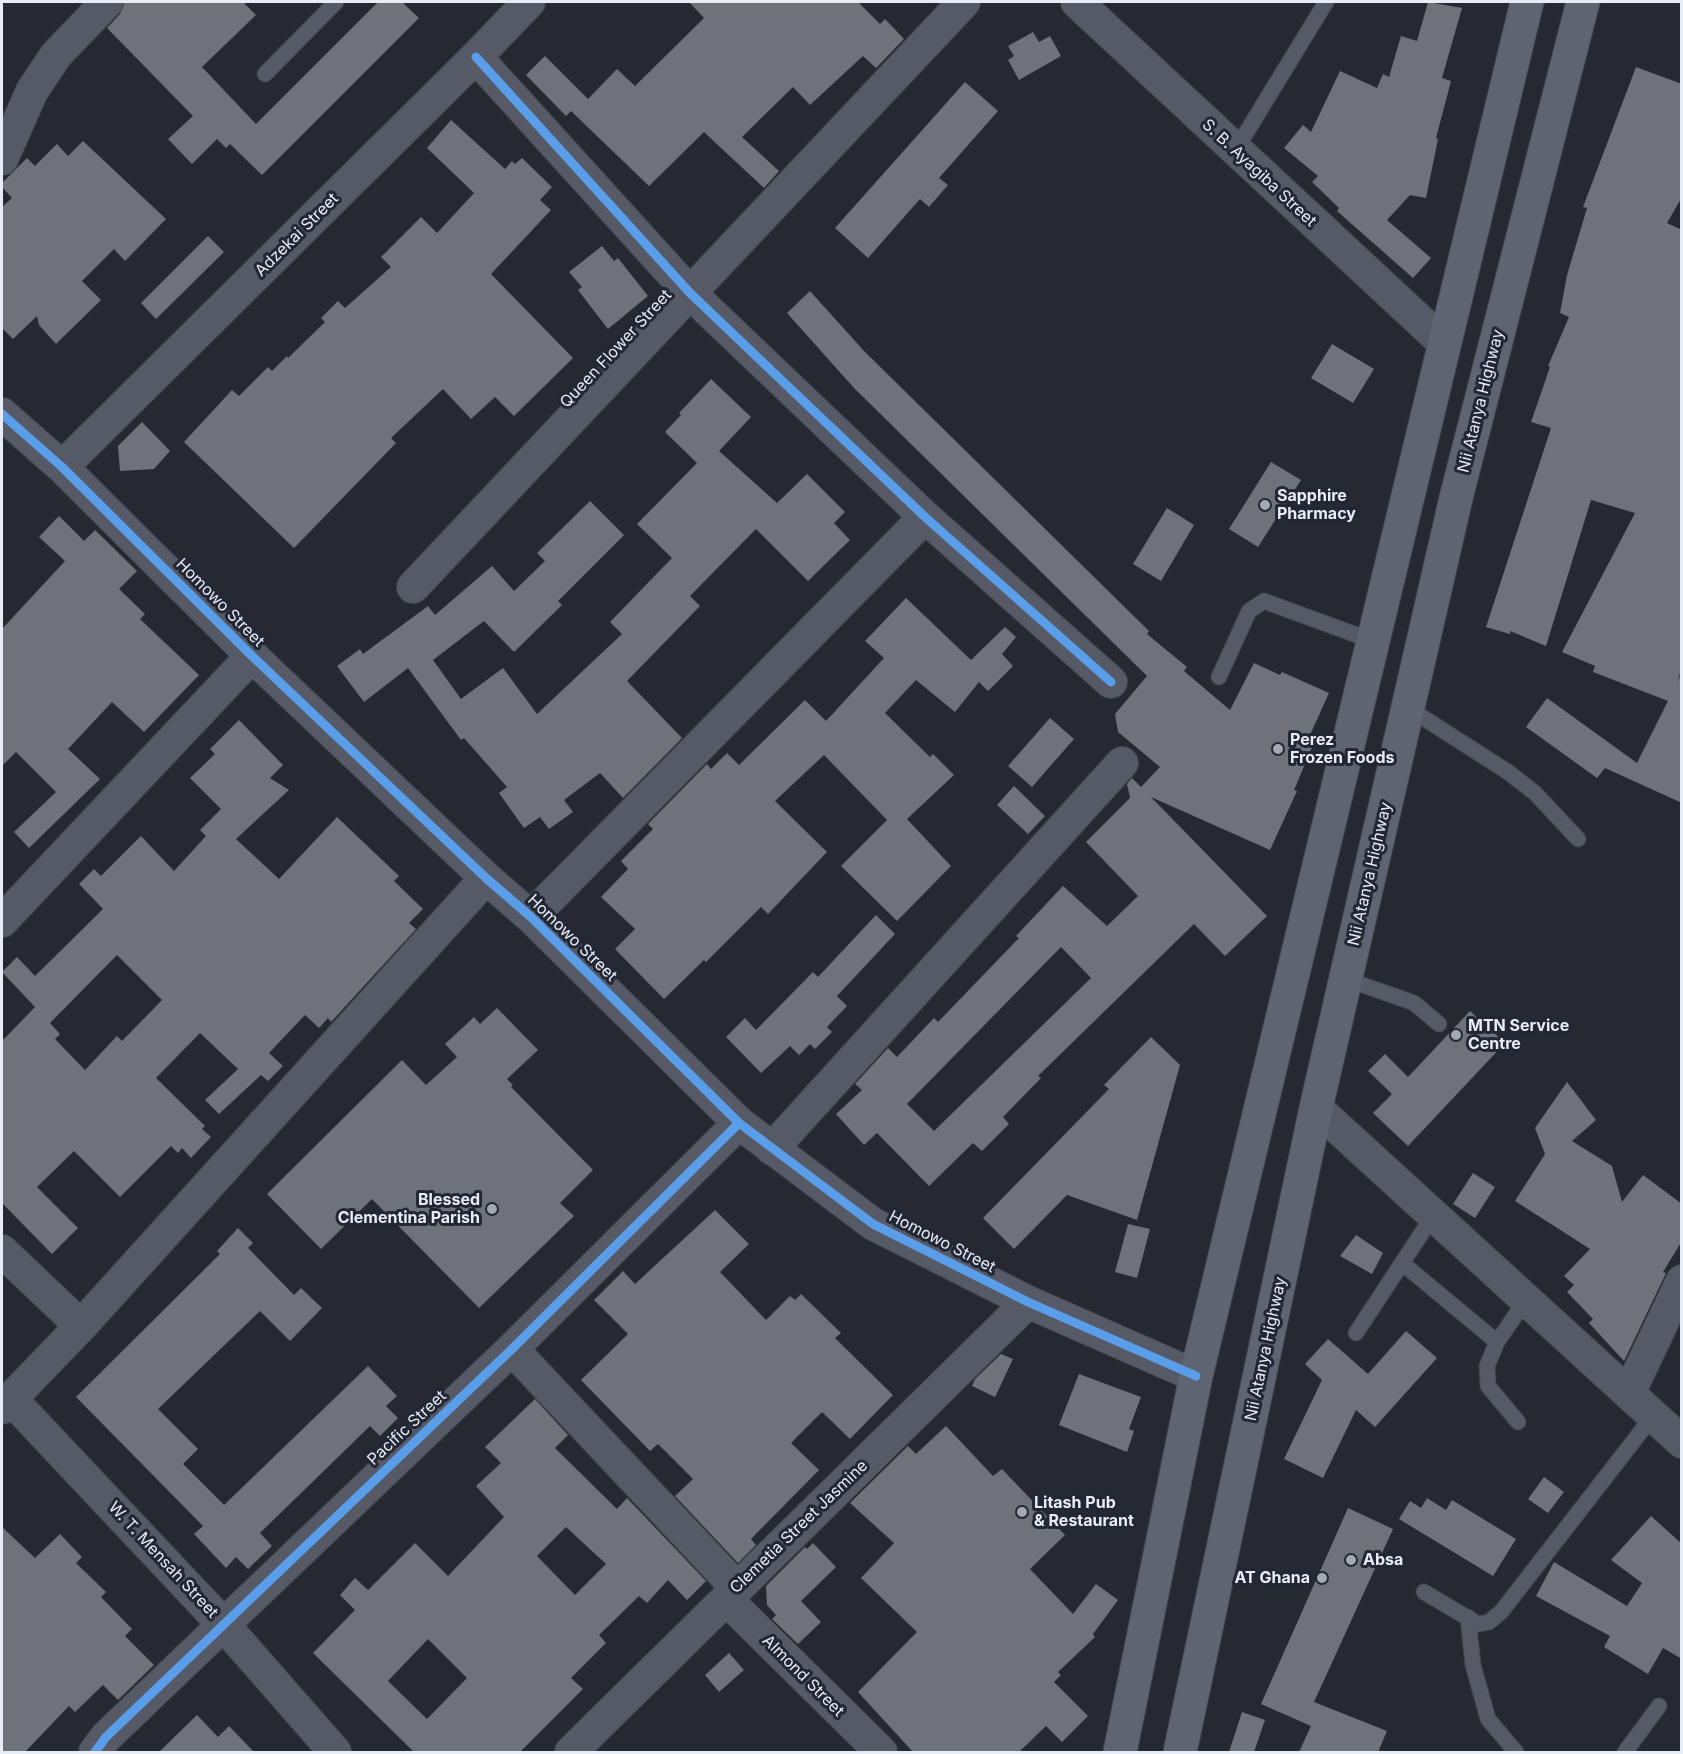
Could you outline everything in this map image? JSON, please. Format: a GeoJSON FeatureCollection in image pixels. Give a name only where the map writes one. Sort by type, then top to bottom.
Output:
{"type":"FeatureCollection","features":[{"type":"Feature","properties":{"kind":"main road"},"geometry":{"type":"LineString","coordinates":[[1120,1752],[1196,1376],[1527,2]]}},
{"type":"Feature","properties":{"kind":"main road","name":"Nii Atanya Highway"},"geometry":{"type":"LineString","coordinates":[[1180,1752],[1316,1108],[1456,498],[1583,2]]}},
{"type":"Feature","properties":{"kind":"street"},"geometry":{"type":"LineString","coordinates":[[2,159],[32,91],[56,55],[107,2]]}},
{"type":"Feature","properties":{"kind":"street","name":"Adzekai Street"},"geometry":{"type":"LineString","coordinates":[[62,467],[529,2]]}},
{"type":"Feature","properties":{"kind":"street","name":"Queen Flower Street"},"geometry":{"type":"LineString","coordinates":[[413,586],[964,2]]}},
{"type":"Feature","properties":{"kind":"street","name":"S. B. Ayagiba Street"},"geometry":{"type":"LineString","coordinates":[[1077,2],[1444,343]]}},
{"type":"Feature","properties":{"kind":"street"},"geometry":{"type":"LineString","coordinates":[[476,57],[690,292],[925,517],[1111,682]]}},
{"type":"Feature","properties":{"kind":"street","name":"Homowo Street"},"geometry":{"type":"LineString","coordinates":[[4,422],[62,467],[252,656],[486,878],[531,917],[739,1123],[873,1224],[1028,1302],[1196,1376]]}},
{"type":"Feature","properties":{"kind":"street"},"geometry":{"type":"LineString","coordinates":[[531,917],[925,517]]}},
{"type":"Feature","properties":{"kind":"street"},"geometry":{"type":"LineString","coordinates":[[2,921],[252,656]]}},
{"type":"Feature","properties":{"kind":"street"},"geometry":{"type":"LineString","coordinates":[[772,1149],[1122,763]]}},
{"type":"Feature","properties":{"kind":"street"},"geometry":{"type":"LineString","coordinates":[[6,1403],[81,1326],[486,878]]}},
{"type":"Feature","properties":{"kind":"street"},"geometry":{"type":"LineString","coordinates":[[1316,1108],[1682,1442]]}},
{"type":"Feature","properties":{"kind":"street","name":"Pacific Street"},"geometry":{"type":"LineString","coordinates":[[95,1752],[105,1737],[512,1349],[739,1123]]}},
{"type":"Feature","properties":{"kind":"street"},"geometry":{"type":"LineString","coordinates":[[2,1251],[81,1326]]}},
{"type":"Feature","properties":{"kind":"street"},"geometry":{"type":"LineString","coordinates":[[1629,1393],[1682,1281]]}},
{"type":"Feature","properties":{"kind":"street","name":"Clemetia Street Jasmine"},"geometry":{"type":"LineString","coordinates":[[571,1752],[1028,1302]]}},
{"type":"Feature","properties":{"kind":"street","name":"Almond Street"},"geometry":{"type":"LineString","coordinates":[[512,1349],[731,1593],[881,1752]]}},
{"type":"Feature","properties":{"kind":"street","name":"W. T. Mensah Street"},"geometry":{"type":"LineString","coordinates":[[6,1403],[222,1623],[335,1752]]}},
{"type":"Feature","properties":{"kind":"lane"},"geometry":{"type":"LineString","coordinates":[[265,74],[336,2]]}},
{"type":"Feature","properties":{"kind":"lane"},"geometry":{"type":"LineString","coordinates":[[1235,151],[1326,2]]}},
{"type":"Feature","properties":{"kind":"lane"},"geometry":{"type":"LineString","coordinates":[[1219,677],[1249,611],[1264,601],[1373,641]]}},
{"type":"Feature","properties":{"kind":"lane"},"geometry":{"type":"LineString","coordinates":[[1408,708],[1508,772],[1535,793],[1578,839]]}},
{"type":"Feature","properties":{"kind":"lane"},"geometry":{"type":"LineString","coordinates":[[1346,979],[1413,1003],[1439,1024]]}},
{"type":"Feature","properties":{"kind":"lane"},"geometry":{"type":"LineString","coordinates":[[1356,1333],[1432,1215]]}},
{"type":"Feature","properties":{"kind":"lane"},"geometry":{"type":"LineString","coordinates":[[1402,1263],[1497,1342]]}},
{"type":"Feature","properties":{"kind":"lane"},"geometry":{"type":"LineString","coordinates":[[1518,1422],[1488,1386],[1486,1366],[1497,1342],[1526,1300]]}},
{"type":"Feature","properties":{"kind":"lane"},"geometry":{"type":"LineString","coordinates":[[1424,1592],[1478,1624],[1489,1622],[1501,1612],[1653,1416]]}},
{"type":"Feature","properties":{"kind":"lane"},"geometry":{"type":"LineString","coordinates":[[1468,1617],[1473,1665],[1488,1719],[1516,1752]]}},
{"type":"Feature","properties":{"kind":"lane"},"geometry":{"type":"LineString","coordinates":[[1625,1752],[1659,1706]]}},
{"type":"Feature","properties":{"kind":"building"},"geometry":{"type":"Polygon","coordinates":[[[124,2],[243,2],[256,15],[202,67],[256,124],[378,2],[402,2],[419,18],[262,175],[230,144],[226,148],[217,139],[192,164],[168,139],[193,116],[107,28],[120,14],[124,2]]]}},
{"type":"Feature","properties":{"kind":"building"},"geometry":{"type":"Polygon","coordinates":[[[689,2],[858,2],[880,24],[885,19],[904,39],[876,68],[863,56],[810,105],[793,87],[742,137],[779,171],[764,188],[704,132],[649,186],[571,111],[566,116],[526,75],[545,56],[588,99],[617,69],[635,86],[704,18],[689,2]]]}},
{"type":"Feature","properties":{"kind":"building"},"geometry":{"type":"Polygon","coordinates":[[[1428,2],[1462,8],[1442,78],[1451,81],[1436,138],[1438,139],[1426,198],[1410,195],[1387,220],[1431,258],[1413,278],[1337,211],[1339,208],[1312,182],[1318,176],[1284,148],[1303,125],[1311,132],[1340,71],[1377,88],[1383,74],[1389,77],[1401,36],[1417,41],[1428,2]]]}},
{"type":"Feature","properties":{"kind":"building"},"geometry":{"type":"Polygon","coordinates":[[[1033,32],[1039,42],[1050,36],[1061,56],[1019,80],[1008,60],[1014,56],[1008,46],[1033,32]]]}},
{"type":"Feature","properties":{"kind":"building"},"geometry":{"type":"Polygon","coordinates":[[[1636,67],[1682,84],[1682,197],[1667,223],[1682,230],[1682,668],[1677,682],[1682,672],[1682,803],[1605,768],[1597,778],[1526,727],[1547,698],[1637,763],[1668,701],[1593,672],[1595,666],[1562,652],[1635,513],[1591,500],[1546,646],[1510,631],[1510,634],[1486,627],[1551,428],[1531,422],[1550,367],[1548,366],[1569,317],[1560,313],[1567,275],[1587,208],[1583,207],[1636,67]]]}},
{"type":"Feature","properties":{"kind":"building"},"geometry":{"type":"Polygon","coordinates":[[[965,82],[998,111],[939,178],[948,185],[929,207],[920,199],[868,258],[835,228],[965,82]]]}},
{"type":"Feature","properties":{"kind":"building"},"geometry":{"type":"Polygon","coordinates":[[[451,120],[505,169],[512,161],[515,164],[522,158],[552,187],[540,200],[551,210],[491,274],[573,358],[514,416],[495,397],[471,419],[443,389],[391,438],[396,443],[294,548],[184,442],[232,390],[239,396],[268,367],[272,371],[325,322],[321,318],[338,301],[345,308],[391,267],[381,257],[421,217],[437,233],[474,193],[427,148],[451,120]]]}},
{"type":"Feature","properties":{"kind":"building"},"geometry":{"type":"Polygon","coordinates":[[[83,141],[166,219],[125,261],[114,249],[82,281],[101,300],[56,344],[39,325],[37,316],[13,339],[2,328],[2,207],[12,198],[2,187],[2,183],[27,158],[35,166],[57,144],[68,156],[83,141]]]}},
{"type":"Feature","properties":{"kind":"building"},"geometry":{"type":"Polygon","coordinates":[[[208,236],[224,252],[156,319],[141,303],[208,236]]]}},
{"type":"Feature","properties":{"kind":"building"},"geometry":{"type":"Polygon","coordinates":[[[602,246],[614,261],[618,258],[648,296],[608,329],[578,290],[582,287],[569,272],[602,246]]]}},
{"type":"Feature","properties":{"kind":"building"},"geometry":{"type":"Polygon","coordinates":[[[810,291],[864,351],[1149,631],[1147,634],[1187,667],[1184,671],[1230,710],[1254,663],[1280,675],[1282,672],[1329,693],[1310,735],[1316,738],[1294,790],[1297,791],[1270,850],[1151,797],[1267,916],[1225,956],[1194,924],[1038,1076],[1041,1078],[1003,1117],[1009,1124],[982,1151],[973,1143],[929,1186],[877,1133],[864,1145],[836,1114],[862,1090],[855,1084],[888,1048],[897,1057],[934,1018],[938,1022],[1019,938],[1016,936],[1063,886],[1107,926],[1138,896],[1086,842],[1130,798],[1127,784],[1132,778],[1141,787],[1160,767],[1118,732],[1115,714],[1147,676],[854,388],[787,313],[810,291]],[[1061,947],[907,1104],[934,1131],[1091,978],[1061,947]]]}},
{"type":"Feature","properties":{"kind":"building"},"geometry":{"type":"Polygon","coordinates":[[[1332,344],[1374,369],[1353,403],[1311,378],[1332,344]]]}},
{"type":"Feature","properties":{"kind":"building"},"geometry":{"type":"Polygon","coordinates":[[[711,379],[751,417],[719,451],[777,503],[807,474],[845,512],[834,523],[850,540],[808,581],[756,529],[690,596],[700,606],[627,681],[682,738],[623,798],[600,773],[564,800],[573,812],[549,829],[540,817],[524,828],[499,793],[507,787],[464,738],[461,740],[408,668],[364,702],[337,666],[360,649],[363,654],[428,606],[435,615],[492,566],[514,591],[545,561],[537,553],[590,501],[624,535],[558,601],[562,605],[514,652],[484,621],[433,660],[461,699],[503,668],[537,714],[622,634],[610,622],[672,558],[637,524],[697,463],[665,432],[681,415],[679,413],[711,379]]]}},
{"type":"Feature","properties":{"kind":"building"},"geometry":{"type":"Polygon","coordinates":[[[142,422],[170,451],[154,469],[120,471],[118,446],[142,422]]]}},
{"type":"Feature","properties":{"kind":"building","name":"Sapphire Pharmacy"},"geometry":{"type":"Polygon","coordinates":[[[1271,462],[1301,480],[1258,547],[1229,529],[1271,462]]]}},
{"type":"Feature","properties":{"kind":"building"},"geometry":{"type":"Polygon","coordinates":[[[1167,508],[1194,525],[1161,581],[1133,564],[1167,508]]]}},
{"type":"Feature","properties":{"kind":"building"},"geometry":{"type":"Polygon","coordinates":[[[59,516],[84,541],[95,530],[137,571],[119,589],[145,614],[140,619],[199,675],[144,732],[112,702],[68,749],[100,779],[29,848],[14,832],[56,792],[16,752],[2,766],[2,629],[65,561],[39,537],[59,516]]]}},
{"type":"Feature","properties":{"kind":"building"},"geometry":{"type":"Polygon","coordinates":[[[906,598],[971,660],[1005,627],[1016,637],[1002,654],[1013,666],[988,691],[979,682],[955,712],[916,680],[885,713],[930,757],[933,754],[954,775],[907,819],[951,866],[897,921],[841,866],[887,820],[824,755],[775,801],[827,852],[768,914],[761,907],[706,962],[704,960],[664,999],[615,949],[635,929],[601,897],[628,869],[621,861],[653,829],[648,824],[707,764],[711,769],[727,753],[739,765],[805,700],[826,721],[884,658],[865,641],[906,598]]]}},
{"type":"Feature","properties":{"kind":"building"},"geometry":{"type":"Polygon","coordinates":[[[1050,718],[1074,739],[1032,787],[1008,766],[1050,718]]]}},
{"type":"Feature","properties":{"kind":"building"},"geometry":{"type":"Polygon","coordinates":[[[239,720],[283,765],[270,778],[289,790],[236,839],[279,879],[337,817],[399,876],[394,881],[423,909],[409,923],[416,929],[331,1022],[328,1018],[319,1028],[305,1015],[269,1053],[283,1066],[268,1081],[261,1075],[219,1114],[205,1100],[238,1069],[200,1033],[156,1078],[205,1126],[202,1129],[211,1137],[191,1158],[182,1148],[178,1153],[171,1146],[120,1197],[74,1151],[37,1187],[78,1228],[52,1254],[2,1203],[2,1041],[35,1007],[2,972],[17,957],[35,976],[103,909],[79,884],[94,869],[101,876],[141,836],[174,871],[206,836],[200,830],[221,809],[190,778],[215,754],[210,749],[239,720]],[[117,955],[50,1023],[60,1034],[55,1039],[85,1070],[117,1036],[122,1041],[162,1000],[117,955]]]}},
{"type":"Feature","properties":{"kind":"building"},"geometry":{"type":"Polygon","coordinates":[[[1014,786],[1045,816],[1028,834],[997,805],[1014,786]]]}},
{"type":"Feature","properties":{"kind":"building"},"geometry":{"type":"Polygon","coordinates":[[[876,915],[895,934],[837,996],[847,1006],[827,1027],[832,1032],[815,1049],[810,1044],[799,1055],[790,1046],[761,1073],[726,1037],[745,1018],[756,1030],[813,972],[818,977],[876,915]]]}},
{"type":"Feature","properties":{"kind":"building"},"geometry":{"type":"Polygon","coordinates":[[[497,1008],[538,1050],[507,1079],[513,1085],[511,1087],[593,1170],[560,1203],[574,1216],[479,1308],[372,1199],[321,1249],[267,1194],[402,1060],[426,1085],[457,1057],[445,1044],[474,1017],[480,1024],[497,1008]]]}},
{"type":"Feature","properties":{"kind":"building"},"geometry":{"type":"Polygon","coordinates":[[[1470,1011],[1505,1043],[1408,1146],[1373,1113],[1392,1094],[1368,1071],[1385,1054],[1408,1077],[1470,1011]]]}},
{"type":"Feature","properties":{"kind":"building"},"geometry":{"type":"Polygon","coordinates":[[[1151,1037],[1180,1065],[1137,1220],[1067,1195],[1014,1249],[983,1218],[1109,1089],[1104,1085],[1151,1037]]]}},
{"type":"Feature","properties":{"kind":"building"},"geometry":{"type":"Polygon","coordinates":[[[1567,1082],[1596,1120],[1572,1141],[1612,1166],[1622,1202],[1643,1175],[1682,1204],[1682,1241],[1663,1272],[1666,1273],[1624,1361],[1589,1323],[1593,1319],[1567,1292],[1574,1285],[1564,1276],[1590,1249],[1515,1201],[1545,1154],[1535,1128],[1567,1082]]]}},
{"type":"Feature","properties":{"kind":"building"},"geometry":{"type":"Polygon","coordinates":[[[1473,1173],[1495,1187],[1475,1218],[1453,1204],[1473,1173]]]}},
{"type":"Feature","properties":{"kind":"building"},"geometry":{"type":"Polygon","coordinates":[[[715,1210],[749,1244],[720,1272],[766,1320],[790,1296],[795,1300],[801,1294],[841,1333],[835,1338],[893,1395],[850,1439],[822,1412],[791,1443],[819,1470],[751,1539],[756,1545],[738,1563],[675,1496],[693,1479],[658,1444],[650,1451],[581,1380],[628,1334],[594,1300],[623,1271],[635,1284],[715,1210]]]}},
{"type":"Feature","properties":{"kind":"building"},"geometry":{"type":"Polygon","coordinates":[[[1128,1224],[1150,1229],[1137,1278],[1115,1272],[1128,1224]]]}},
{"type":"Feature","properties":{"kind":"building"},"geometry":{"type":"Polygon","coordinates":[[[238,1228],[253,1243],[248,1248],[294,1295],[301,1288],[322,1308],[290,1341],[260,1311],[158,1409],[198,1449],[183,1464],[224,1505],[368,1366],[397,1396],[386,1406],[398,1418],[380,1436],[370,1426],[260,1533],[272,1546],[248,1569],[236,1557],[226,1568],[194,1534],[203,1526],[76,1397],[220,1254],[217,1251],[238,1228]]]}},
{"type":"Feature","properties":{"kind":"building"},"geometry":{"type":"Polygon","coordinates":[[[1356,1235],[1383,1253],[1372,1274],[1340,1256],[1356,1235]]]}},
{"type":"Feature","properties":{"kind":"building"},"geometry":{"type":"Polygon","coordinates":[[[1406,1331],[1437,1358],[1375,1427],[1356,1410],[1323,1478],[1284,1459],[1322,1380],[1305,1364],[1328,1339],[1368,1374],[1406,1331]]]}},
{"type":"Feature","properties":{"kind":"building"},"geometry":{"type":"Polygon","coordinates":[[[1001,1354],[1013,1359],[995,1397],[972,1386],[975,1379],[1001,1354]]]}},
{"type":"Feature","properties":{"kind":"building"},"geometry":{"type":"Polygon","coordinates":[[[1079,1374],[1141,1397],[1129,1429],[1134,1431],[1127,1452],[1059,1425],[1079,1374]]]}},
{"type":"Feature","properties":{"kind":"building"},"geometry":{"type":"Polygon","coordinates":[[[535,1399],[568,1435],[555,1448],[617,1509],[627,1498],[706,1581],[687,1600],[668,1580],[647,1603],[639,1596],[599,1635],[606,1643],[571,1678],[583,1689],[520,1752],[414,1752],[313,1653],[355,1610],[340,1595],[355,1578],[368,1590],[415,1543],[448,1576],[504,1517],[476,1486],[501,1463],[485,1447],[535,1399]],[[566,1527],[537,1556],[575,1595],[606,1564],[566,1527]],[[428,1639],[388,1681],[427,1719],[467,1678],[428,1639]]]}},
{"type":"Feature","properties":{"kind":"building"},"geometry":{"type":"Polygon","coordinates":[[[946,1426],[993,1476],[1002,1469],[1065,1535],[1030,1569],[1073,1614],[1096,1584],[1118,1600],[1093,1634],[1095,1637],[1058,1672],[1061,1675],[1054,1682],[1088,1716],[1062,1742],[1046,1726],[1019,1752],[913,1752],[858,1692],[917,1632],[861,1578],[894,1543],[850,1503],[908,1446],[916,1454],[946,1426]]]}},
{"type":"Feature","properties":{"kind":"building"},"geometry":{"type":"Polygon","coordinates":[[[1544,1477],[1564,1492],[1548,1513],[1528,1499],[1544,1477]]]}},
{"type":"Feature","properties":{"kind":"building"},"geometry":{"type":"Polygon","coordinates":[[[1427,1498],[1446,1510],[1452,1500],[1516,1539],[1493,1576],[1399,1519],[1410,1501],[1421,1508],[1427,1498]]]}},
{"type":"Feature","properties":{"kind":"building"},"geometry":{"type":"Polygon","coordinates":[[[1348,1508],[1393,1529],[1314,1702],[1387,1731],[1378,1752],[1299,1752],[1311,1726],[1261,1704],[1348,1508]]]}},
{"type":"Feature","properties":{"kind":"building"},"geometry":{"type":"Polygon","coordinates":[[[1651,1516],[1682,1544],[1682,1659],[1663,1648],[1648,1674],[1604,1647],[1610,1636],[1536,1596],[1554,1562],[1627,1606],[1642,1583],[1611,1560],[1651,1516]]]}},
{"type":"Feature","properties":{"kind":"building"},"geometry":{"type":"Polygon","coordinates":[[[2,1527],[35,1558],[60,1534],[82,1557],[76,1563],[106,1592],[101,1597],[132,1629],[125,1636],[154,1665],[118,1700],[103,1685],[75,1712],[69,1706],[25,1752],[2,1752],[2,1527]]]}},
{"type":"Feature","properties":{"kind":"building"},"geometry":{"type":"Polygon","coordinates":[[[813,1543],[836,1567],[801,1601],[821,1622],[798,1644],[772,1619],[776,1615],[767,1605],[766,1586],[805,1547],[807,1549],[813,1543]]]}},
{"type":"Feature","properties":{"kind":"building"},"geometry":{"type":"Polygon","coordinates":[[[729,1653],[744,1670],[719,1692],[705,1675],[729,1653]]]}},
{"type":"Feature","properties":{"kind":"building"},"geometry":{"type":"Polygon","coordinates":[[[1242,1712],[1265,1720],[1254,1752],[1229,1752],[1242,1712]]]}},
{"type":"Feature","properties":{"kind":"building"},"geometry":{"type":"Polygon","coordinates":[[[197,1715],[218,1737],[229,1726],[254,1752],[159,1752],[197,1715]]]}},
{"type":"Feature","properties":{"kind":"cycle path"},"geometry":{"type":"LineString","coordinates":[[476,57],[690,293],[925,517],[1111,682]]}},
{"type":"Feature","properties":{"kind":"cycle path"},"geometry":{"type":"LineString","coordinates":[[2,414],[62,467],[252,656],[486,878],[531,917],[739,1123],[873,1224],[1028,1302],[1196,1376]]}},
{"type":"Feature","properties":{"kind":"cycle path"},"geometry":{"type":"LineString","coordinates":[[95,1752],[106,1737],[512,1349],[739,1123]]}},
{"type":"Feature","properties":{"kind":"place","name":"Sapphire Pharmacy"},"geometry":{"type":"Point","coordinates":[1265,505]}},
{"type":"Feature","properties":{"kind":"place","name":"Perez Frozen Foods"},"geometry":{"type":"Point","coordinates":[1278,749]}},
{"type":"Feature","properties":{"kind":"place","name":"MTN Service Centre"},"geometry":{"type":"Point","coordinates":[1456,1035]}},
{"type":"Feature","properties":{"kind":"place","name":"Blessed Clementina Parish"},"geometry":{"type":"Point","coordinates":[492,1209]}},
{"type":"Feature","properties":{"kind":"place","name":"Litash Pub & Restaurant"},"geometry":{"type":"Point","coordinates":[1022,1512]}},
{"type":"Feature","properties":{"kind":"place","name":"Absa"},"geometry":{"type":"Point","coordinates":[1351,1560]}},
{"type":"Feature","properties":{"kind":"place","name":"AT Ghana"},"geometry":{"type":"Point","coordinates":[1322,1578]}}]}
